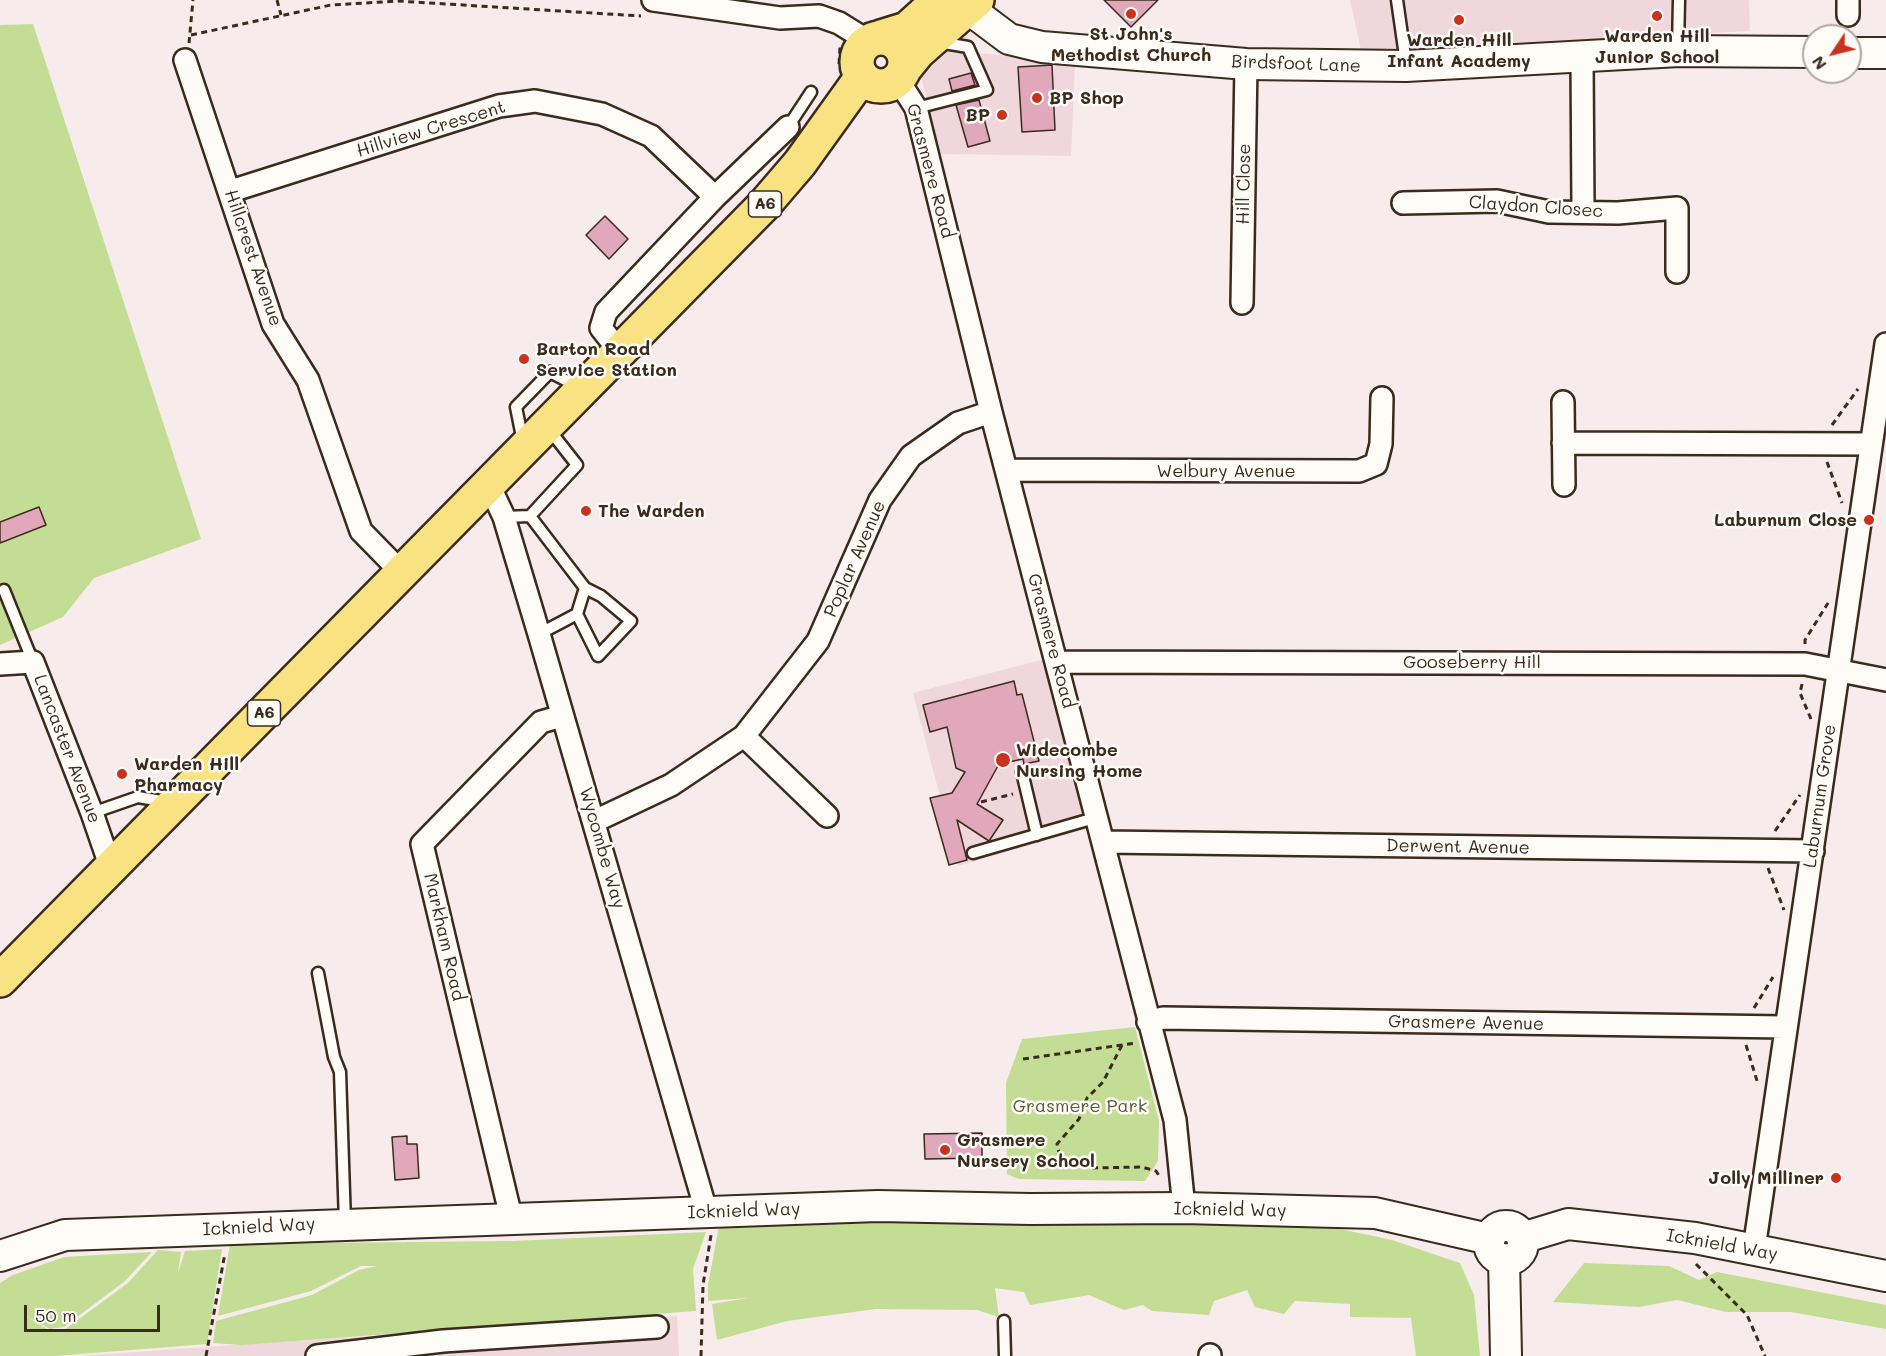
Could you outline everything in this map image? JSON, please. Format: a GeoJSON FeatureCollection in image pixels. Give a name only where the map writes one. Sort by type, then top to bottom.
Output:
{"type":"FeatureCollection","features":[{"type":"Feature","properties":{"kind":"highway"},"geometry":{"type":"LineString","coordinates":[[962,3],[892,84],[878,87],[850,71],[862,46],[875,39],[907,29],[962,3]]}},
{"type":"Feature","properties":{"kind":"highway"},"geometry":{"type":"LineString","coordinates":[[875,39],[895,42],[900,47],[902,74]]}},
{"type":"Feature","properties":{"kind":"highway","name":"A6"},"geometry":{"type":"LineString","coordinates":[[0,980],[764,205],[800,163],[850,71]]}},
{"type":"Feature","properties":{"kind":"street","name":"Birdsfoot Lane"},"geometry":{"type":"LineString","coordinates":[[962,3],[1009,39],[1042,47],[1246,64],[1406,66],[1679,51],[1802,52]]}},
{"type":"Feature","properties":{"kind":"street"},"geometry":{"type":"LineString","coordinates":[[648,8],[780,18],[819,16],[875,39]]}},
{"type":"Feature","properties":{"kind":"street"},"geometry":{"type":"LineString","coordinates":[[1862,53],[1886,53]]}},
{"type":"Feature","properties":{"kind":"street"},"geometry":{"type":"LineString","coordinates":[[1582,57],[1583,211]]}},
{"type":"Feature","properties":{"kind":"street","name":"Hillcrest Avenue"},"geometry":{"type":"LineString","coordinates":[[185,60],[231,191],[273,324],[308,380],[362,531],[402,573]]}},
{"type":"Feature","properties":{"kind":"street","name":"Hill Close"},"geometry":{"type":"LineString","coordinates":[[1242,303],[1246,64]]}},
{"type":"Feature","properties":{"kind":"street","name":"Grasmere Road"},"geometry":{"type":"LineString","coordinates":[[902,74],[916,108],[991,412],[1175,1120],[1183,1195]]}},
{"type":"Feature","properties":{"kind":"street","name":"Hillview Crescent"},"geometry":{"type":"LineString","coordinates":[[231,191],[499,106],[535,101],[602,114],[651,136],[715,197]]}},
{"type":"Feature","properties":{"kind":"street"},"geometry":{"type":"LineString","coordinates":[[620,352],[602,328],[606,312],[715,197],[788,127]]}},
{"type":"Feature","properties":{"kind":"street","name":"Claydon Closec"},"geometry":{"type":"LineString","coordinates":[[1403,202],[1497,201],[1549,212],[1618,213],[1677,208],[1677,272]]}},
{"type":"Feature","properties":{"kind":"street","name":"Laburnum Grove"},"geometry":{"type":"LineString","coordinates":[[1754,1249],[1886,344]]}},
{"type":"Feature","properties":{"kind":"street","name":"Welbury Avenue"},"geometry":{"type":"LineString","coordinates":[[1007,471],[1359,471],[1376,464],[1381,444],[1382,398]]}},
{"type":"Feature","properties":{"kind":"street"},"geometry":{"type":"LineString","coordinates":[[1563,402],[1564,485]]}},
{"type":"Feature","properties":{"kind":"street","name":"Poplar Avenue"},"geometry":{"type":"LineString","coordinates":[[595,820],[671,785],[744,736],[818,641],[880,500],[911,456],[958,423],[991,412]]}},
{"type":"Feature","properties":{"kind":"street"},"geometry":{"type":"LineString","coordinates":[[1563,443],[1871,444]]}},
{"type":"Feature","properties":{"kind":"street","name":"Wycombe Way"},"geometry":{"type":"LineString","coordinates":[[489,485],[504,517],[540,634],[707,1214]]}},
{"type":"Feature","properties":{"kind":"street","name":"Lancaster Avenue"},"geometry":{"type":"LineString","coordinates":[[0,664],[33,662],[111,868]]}},
{"type":"Feature","properties":{"kind":"street","name":"Gooseberry Hill"},"geometry":{"type":"LineString","coordinates":[[1056,662],[1793,663],[1838,669],[1886,680]]}},
{"type":"Feature","properties":{"kind":"street","name":"Markham Road"},"geometry":{"type":"LineString","coordinates":[[511,1217],[422,844],[540,722],[562,716]]}},
{"type":"Feature","properties":{"kind":"street"},"geometry":{"type":"LineString","coordinates":[[744,736],[827,816]]}},
{"type":"Feature","properties":{"kind":"street","name":"Derwent Avenue"},"geometry":{"type":"LineString","coordinates":[[1104,842],[1813,852]]}},
{"type":"Feature","properties":{"kind":"street","name":"Grasmere Avenue"},"geometry":{"type":"LineString","coordinates":[[1151,1031],[1163,1018],[1785,1027]]}},
{"type":"Feature","properties":{"kind":"street","name":"Icknield Way"},"geometry":{"type":"LineString","coordinates":[[0,1256],[65,1235],[511,1217],[707,1214],[878,1206],[1030,1209],[1183,1195],[1375,1213],[1505,1246],[1568,1224],[1695,1238],[1886,1276]]}},
{"type":"Feature","properties":{"kind":"street"},"geometry":{"type":"LineString","coordinates":[[1505,1246],[1506,1356]]}},
{"type":"Feature","properties":{"kind":"street"},"geometry":{"type":"LineString","coordinates":[[317,1356],[443,1349],[657,1327]]}},
{"type":"Feature","properties":{"kind":"lane"},"geometry":{"type":"LineString","coordinates":[[1397,0],[1406,66]]}},
{"type":"Feature","properties":{"kind":"lane"},"geometry":{"type":"LineString","coordinates":[[1679,0],[1679,51]]}},
{"type":"Feature","properties":{"kind":"lane"},"geometry":{"type":"LineString","coordinates":[[916,108],[987,90],[968,47],[931,41]]}},
{"type":"Feature","properties":{"kind":"lane"},"geometry":{"type":"LineString","coordinates":[[788,127],[811,92]]}},
{"type":"Feature","properties":{"kind":"lane"},"geometry":{"type":"LineString","coordinates":[[522,451],[523,437],[516,407],[550,372],[584,388]]}},
{"type":"Feature","properties":{"kind":"lane"},"geometry":{"type":"LineString","coordinates":[[504,517],[530,516],[577,465],[546,427]]}},
{"type":"Feature","properties":{"kind":"lane"},"geometry":{"type":"LineString","coordinates":[[530,516],[585,588],[601,596],[631,621],[598,656],[577,614],[585,588]]}},
{"type":"Feature","properties":{"kind":"lane"},"geometry":{"type":"LineString","coordinates":[[4,590],[33,662]]}},
{"type":"Feature","properties":{"kind":"lane"},"geometry":{"type":"LineString","coordinates":[[540,634],[577,614]]}},
{"type":"Feature","properties":{"kind":"lane"},"geometry":{"type":"LineString","coordinates":[[1022,772],[1037,835]]}},
{"type":"Feature","properties":{"kind":"lane"},"geometry":{"type":"LineString","coordinates":[[92,813],[138,797],[174,804]]}},
{"type":"Feature","properties":{"kind":"lane"},"geometry":{"type":"LineString","coordinates":[[973,853],[1098,817]]}},
{"type":"Feature","properties":{"kind":"lane"},"geometry":{"type":"LineString","coordinates":[[318,973],[334,1057],[340,1072],[345,1223]]}},
{"type":"Feature","properties":{"kind":"lane"},"geometry":{"type":"LineString","coordinates":[[1004,1322],[1005,1356]]}},
{"type":"Feature","properties":{"kind":"path"},"geometry":{"type":"LineString","coordinates":[[185,60],[191,35],[193,0]]}},
{"type":"Feature","properties":{"kind":"path"},"geometry":{"type":"LineString","coordinates":[[277,0],[281,15]]}},
{"type":"Feature","properties":{"kind":"path"},"geometry":{"type":"LineString","coordinates":[[191,35],[331,5],[398,1],[648,8]]}},
{"type":"Feature","properties":{"kind":"path"},"geometry":{"type":"LineString","coordinates":[[835,39],[850,71]]}},
{"type":"Feature","properties":{"kind":"path"},"geometry":{"type":"LineString","coordinates":[[1828,432],[1868,376],[1881,377]]}},
{"type":"Feature","properties":{"kind":"path"},"geometry":{"type":"LineString","coordinates":[[1805,652],[1805,640],[1840,585],[1852,586]]}},
{"type":"Feature","properties":{"kind":"path"},"geometry":{"type":"LineString","coordinates":[[1802,683],[1800,693],[1819,737],[1829,738]]}},
{"type":"Feature","properties":{"kind":"path"},"geometry":{"type":"LineString","coordinates":[[981,802],[1026,790]]}},
{"type":"Feature","properties":{"kind":"path"},"geometry":{"type":"LineString","coordinates":[[1786,916],[1766,863],[1767,851],[1769,839],[1802,792]]}},
{"type":"Feature","properties":{"kind":"path"},"geometry":{"type":"LineString","coordinates":[[1761,1095],[1744,1040],[1748,1017],[1773,977]]}},
{"type":"Feature","properties":{"kind":"path"},"geometry":{"type":"LineString","coordinates":[[1023,1059],[1122,1045],[1151,1031]]}},
{"type":"Feature","properties":{"kind":"path"},"geometry":{"type":"LineString","coordinates":[[1122,1045],[1103,1082],[1087,1098],[1079,1119],[1057,1144],[1060,1157],[1070,1164],[1090,1168],[1142,1167],[1156,1171],[1163,1180],[1183,1195]]}},
{"type":"Feature","properties":{"kind":"path"},"geometry":{"type":"LineString","coordinates":[[701,1356],[703,1285],[712,1229],[707,1214]]}},
{"type":"Feature","properties":{"kind":"path"},"geometry":{"type":"LineString","coordinates":[[206,1356],[229,1228]]}},
{"type":"Feature","properties":{"kind":"path"},"geometry":{"type":"LineString","coordinates":[[1695,1238],[1692,1260],[1747,1315],[1766,1356]]}},
{"type":"Feature","properties":{"kind":"shaded area"},"geometry":{"type":"Polygon","coordinates":[[[1350,0],[1749,0],[1750,31],[1361,50],[1350,0]]]}},
{"type":"Feature","properties":{"kind":"shaded area","name":"BP"},"geometry":{"type":"Polygon","coordinates":[[[948,51],[1075,61],[1071,156],[940,154],[921,76],[948,51]]]}},
{"type":"Feature","properties":{"kind":"shaded area","name":"Widecombe Nursing Home"},"geometry":{"type":"Polygon","coordinates":[[[1049,658],[1093,827],[958,866],[913,693],[1049,658]]]}},
{"type":"Feature","properties":{"kind":"shaded area"},"geometry":{"type":"Polygon","coordinates":[[[677,1316],[679,1356],[78,1356],[220,1346],[677,1316]]]}},
{"type":"Feature","properties":{"kind":"green space"},"geometry":{"type":"Polygon","coordinates":[[[33,24],[201,539],[94,578],[63,617],[0,645],[0,25],[33,24]]]}},
{"type":"Feature","properties":{"kind":"green space","name":"Grasmere Park"},"geometry":{"type":"Polygon","coordinates":[[[1135,1027],[1159,1121],[1158,1161],[1145,1181],[1019,1179],[1007,1174],[1006,1083],[1022,1039],[1135,1027]]]}},
{"type":"Feature","properties":{"kind":"green space"},"geometry":{"type":"Polygon","coordinates":[[[918,1219],[1316,1224],[1392,1240],[1460,1263],[1474,1295],[1480,1356],[1416,1356],[1411,1318],[1350,1317],[1350,1304],[1295,1301],[1284,1314],[1255,1307],[1247,1290],[1214,1301],[1209,1315],[1152,1311],[1143,1305],[1124,1310],[1089,1295],[1030,1305],[1024,1292],[995,1288],[999,1317],[977,1310],[876,1309],[787,1321],[717,1340],[712,1304],[748,1298],[708,1301],[708,1285],[719,1226],[918,1219]]]}},
{"type":"Feature","properties":{"kind":"green space"},"geometry":{"type":"Polygon","coordinates":[[[706,1232],[693,1269],[696,1311],[242,1345],[213,1343],[216,1321],[312,1295],[359,1270],[377,1266],[361,1266],[311,1291],[218,1316],[230,1244],[513,1241],[706,1232]]]}},
{"type":"Feature","properties":{"kind":"green space"},"geometry":{"type":"Polygon","coordinates":[[[222,1249],[207,1344],[55,1356],[0,1356],[0,1283],[13,1275],[64,1257],[152,1252],[125,1281],[64,1327],[50,1329],[26,1316],[50,1331],[64,1330],[128,1283],[158,1250],[181,1252],[178,1273],[185,1251],[222,1249]]]}},
{"type":"Feature","properties":{"kind":"green space"},"geometry":{"type":"Polygon","coordinates":[[[1584,1263],[1669,1266],[1699,1280],[1717,1272],[1886,1305],[1886,1329],[1791,1312],[1726,1312],[1677,1300],[1639,1307],[1553,1302],[1584,1263]]]}},
{"type":"Feature","properties":{"kind":"building","name":"St John's Methodist Church"},"geometry":{"type":"Polygon","coordinates":[[[1104,0],[1158,0],[1131,27],[1104,0]]]}},
{"type":"Feature","properties":{"kind":"building","name":"BP Shop"},"geometry":{"type":"Polygon","coordinates":[[[1052,65],[1055,130],[1022,132],[1018,67],[1052,65]]]}},
{"type":"Feature","properties":{"kind":"building"},"geometry":{"type":"Polygon","coordinates":[[[971,73],[975,85],[952,91],[949,79],[971,73]]]}},
{"type":"Feature","properties":{"kind":"building"},"geometry":{"type":"Polygon","coordinates":[[[979,100],[990,141],[968,147],[956,105],[979,100]]]}},
{"type":"Feature","properties":{"kind":"building"},"geometry":{"type":"Polygon","coordinates":[[[605,216],[628,239],[609,259],[586,235],[605,216]]]}},
{"type":"Feature","properties":{"kind":"building"},"geometry":{"type":"Polygon","coordinates":[[[39,507],[46,525],[0,543],[0,522],[39,507]]]}},
{"type":"Feature","properties":{"kind":"building"},"geometry":{"type":"Polygon","coordinates":[[[1014,681],[1017,695],[1022,694],[1039,761],[1024,764],[1023,759],[999,764],[977,804],[1003,820],[989,841],[957,820],[967,860],[949,865],[930,798],[952,793],[965,772],[956,768],[947,727],[930,732],[923,705],[1014,681]]]}},
{"type":"Feature","properties":{"kind":"building"},"geometry":{"type":"Polygon","coordinates":[[[982,1133],[982,1158],[925,1159],[924,1134],[982,1133]]]}},
{"type":"Feature","properties":{"kind":"building"},"geometry":{"type":"Polygon","coordinates":[[[407,1136],[407,1144],[417,1144],[419,1178],[395,1180],[392,1137],[407,1136]]]}},
{"type":"Feature","properties":{"kind":"place","name":"St John's Methodist Church"},"geometry":{"type":"Point","coordinates":[1131,14]}},
{"type":"Feature","properties":{"kind":"place","name":"Warden Hill Junior School"},"geometry":{"type":"Point","coordinates":[1657,16]}},
{"type":"Feature","properties":{"kind":"place","name":"Warden Hill Infant Academy"},"geometry":{"type":"Point","coordinates":[1459,20]}},
{"type":"Feature","properties":{"kind":"place","name":"BP Shop"},"geometry":{"type":"Point","coordinates":[1037,98]}},
{"type":"Feature","properties":{"kind":"place","name":"BP"},"geometry":{"type":"Point","coordinates":[1002,115]}},
{"type":"Feature","properties":{"kind":"place","name":"Barton Road Service Station"},"geometry":{"type":"Point","coordinates":[524,359]}},
{"type":"Feature","properties":{"kind":"place","name":"The Warden"},"geometry":{"type":"Point","coordinates":[586,511]}},
{"type":"Feature","properties":{"kind":"place","name":"Laburnum Close"},"geometry":{"type":"Point","coordinates":[1869,520]}},
{"type":"Feature","properties":{"kind":"place","name":"Widecombe Nursing Home"},"geometry":{"type":"Point","coordinates":[1003,760]}},
{"type":"Feature","properties":{"kind":"place","name":"Warden Hill Pharmacy"},"geometry":{"type":"Point","coordinates":[122,774]}},
{"type":"Feature","properties":{"kind":"place","name":"Grasmere Nursery School"},"geometry":{"type":"Point","coordinates":[945,1150]}},
{"type":"Feature","properties":{"kind":"place","name":"Jolly Milliner"},"geometry":{"type":"Point","coordinates":[1836,1178]}}]}
